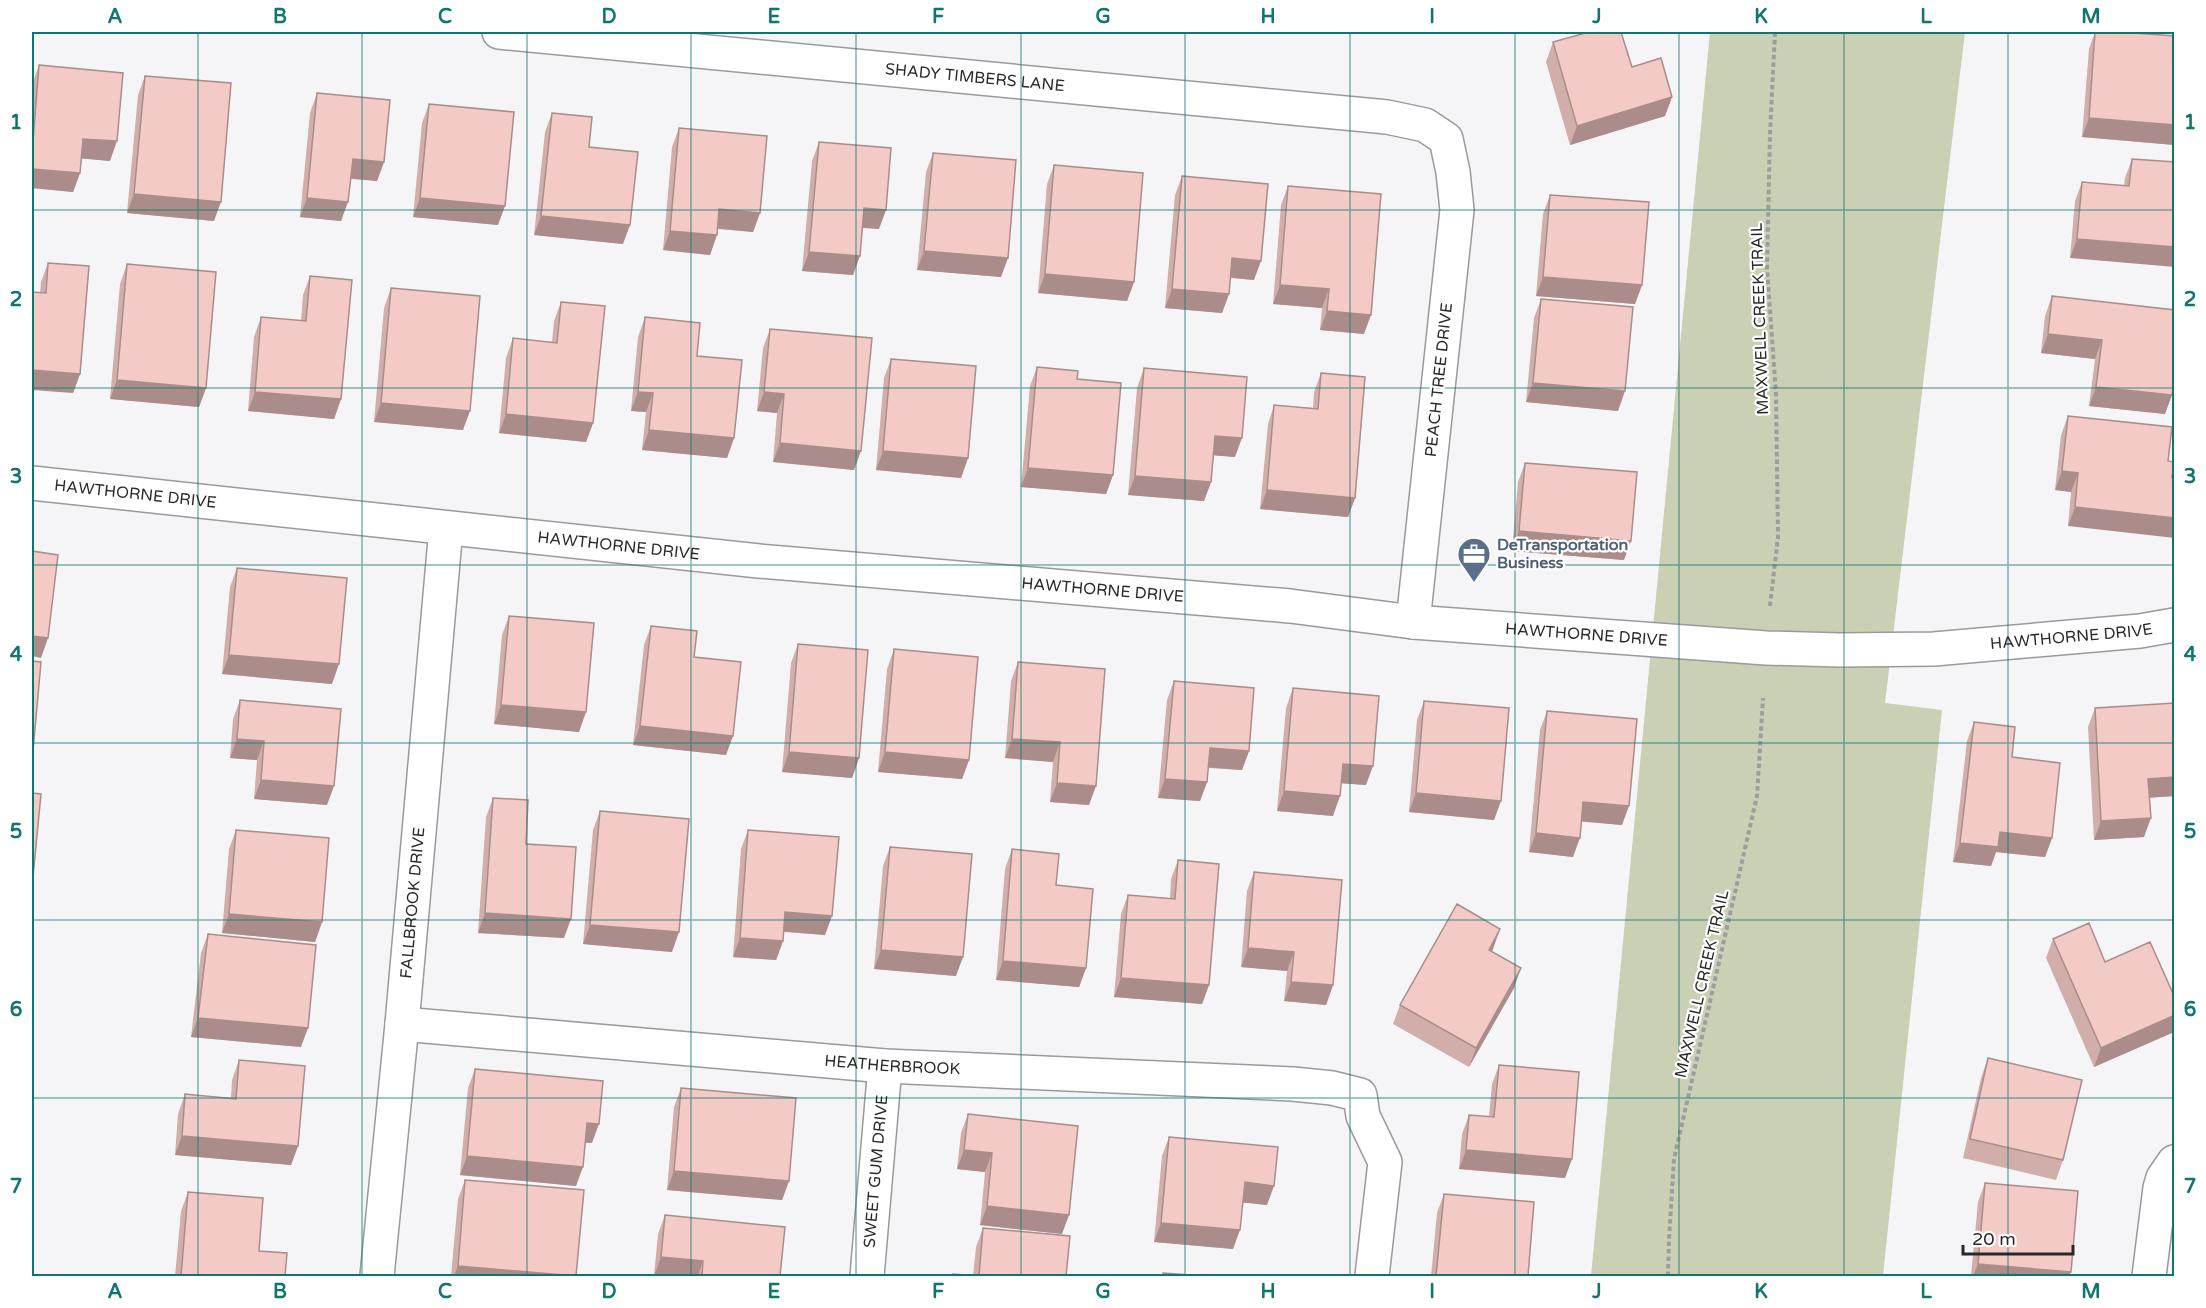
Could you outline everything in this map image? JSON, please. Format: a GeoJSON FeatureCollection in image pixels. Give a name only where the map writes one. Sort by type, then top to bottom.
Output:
{"type":"FeatureCollection","features":[{"type":"Feature","properties":{"kind":"street","name":"SHADY TIMBERS LANE"},"geometry":{"type":"LineString","coordinates":[[499,32],[1387,117],[1425,125],[1446,139]]}},
{"type":"Feature","properties":{"kind":"street","name":"PEACH TREE DRIVE"},"geometry":{"type":"LineString","coordinates":[[1413,622],[1457,210],[1453,172],[1446,139]]}},
{"type":"Feature","properties":{"kind":"street","name":"HAWTHORNE DRIVE"},"geometry":{"type":"LineString","coordinates":[[32,483],[759,561],[1290,606],[1413,622],[1766,648],[1934,649],[2140,631],[2175,625]]}},
{"type":"Feature","properties":{"kind":"street","name":"FALLBROOK DRIVE"},"geometry":{"type":"LineString","coordinates":[[377,1276],[446,528]]}},
{"type":"Feature","properties":{"kind":"street","name":"HEATHERBROOK"},"geometry":{"type":"LineString","coordinates":[[402,1024],[885,1066],[1332,1088],[1360,1095],[1363,1116],[1384,1162],[1372,1276]]}},
{"type":"Feature","properties":{"kind":"street","name":"SWEET GUM DRIVE"},"geometry":{"type":"LineString","coordinates":[[867,1276],[885,1066]]}},
{"type":"Feature","properties":{"kind":"street"},"geometry":{"type":"LineString","coordinates":[[2149,1276],[2160,1188],[2163,1178],[2175,1162]]}},
{"type":"Feature","properties":{"kind":"path","name":"MAXWELL CREEK TRAIL"},"geometry":{"type":"LineString","coordinates":[[1770,606],[1778,537],[1776,394],[1767,268],[1775,32]]}},
{"type":"Feature","properties":{"kind":"path","name":"MAXWELL CREEK TRAIL"},"geometry":{"type":"LineString","coordinates":[[1668,1276],[1674,1159],[1757,796],[1762,698]]}},
{"type":"Feature","properties":{"kind":"green space"},"geometry":{"type":"Polygon","coordinates":[[[1710,32],[1965,32],[1885,703],[1942,710],[1883,1276],[1591,1276],[1710,32]]]}},
{"type":"Feature","properties":{"kind":"building"},"geometry":{"type":"Polygon","coordinates":[[[1589,32],[1621,32],[1632,67],[1661,58],[1672,97],[1577,126],[1553,42],[1589,32]]]}},
{"type":"Feature","properties":{"kind":"building"},"geometry":{"type":"Polygon","coordinates":[[[2095,32],[2175,36],[2175,125],[2089,118],[2095,32]]]}},
{"type":"Feature","properties":{"kind":"building"},"geometry":{"type":"Polygon","coordinates":[[[39,65],[123,73],[117,141],[83,139],[80,173],[32,169],[39,65]]]}},
{"type":"Feature","properties":{"kind":"building"},"geometry":{"type":"Polygon","coordinates":[[[145,76],[231,83],[221,202],[134,194],[145,76]]]}},
{"type":"Feature","properties":{"kind":"building"},"geometry":{"type":"Polygon","coordinates":[[[317,93],[390,100],[384,162],[353,159],[348,202],[307,198],[317,93]]]}},
{"type":"Feature","properties":{"kind":"building"},"geometry":{"type":"Polygon","coordinates":[[[429,104],[514,112],[505,206],[420,198],[429,104]]]}},
{"type":"Feature","properties":{"kind":"building"},"geometry":{"type":"Polygon","coordinates":[[[552,113],[592,117],[589,147],[638,152],[630,225],[541,216],[552,113]]]}},
{"type":"Feature","properties":{"kind":"building"},"geometry":{"type":"Polygon","coordinates":[[[679,128],[767,136],[760,213],[719,209],[717,235],[670,231],[679,128]]]}},
{"type":"Feature","properties":{"kind":"building"},"geometry":{"type":"Polygon","coordinates":[[[819,142],[891,148],[886,210],[864,208],[860,256],[809,252],[819,142]]]}},
{"type":"Feature","properties":{"kind":"building"},"geometry":{"type":"Polygon","coordinates":[[[933,153],[1016,160],[1008,258],[924,251],[933,153]]]}},
{"type":"Feature","properties":{"kind":"building"},"geometry":{"type":"Polygon","coordinates":[[[2132,159],[2175,162],[2175,247],[2077,239],[2082,182],[2129,186],[2132,159]]]}},
{"type":"Feature","properties":{"kind":"building"},"geometry":{"type":"Polygon","coordinates":[[[1054,165],[1143,173],[1134,282],[1045,274],[1054,165]]]}},
{"type":"Feature","properties":{"kind":"building"},"geometry":{"type":"Polygon","coordinates":[[[1182,176],[1268,184],[1261,261],[1232,258],[1229,294],[1172,289],[1182,176]]]}},
{"type":"Feature","properties":{"kind":"building"},"geometry":{"type":"Polygon","coordinates":[[[1288,186],[1381,194],[1371,315],[1327,311],[1329,289],[1280,285],[1288,186]]]}},
{"type":"Feature","properties":{"kind":"building"},"geometry":{"type":"Polygon","coordinates":[[[1550,195],[1649,202],[1642,285],[1543,277],[1550,195]]]}},
{"type":"Feature","properties":{"kind":"building"},"geometry":{"type":"Polygon","coordinates":[[[48,263],[89,266],[80,374],[32,370],[32,292],[46,293],[48,263]]]}},
{"type":"Feature","properties":{"kind":"building"},"geometry":{"type":"Polygon","coordinates":[[[127,264],[216,272],[206,388],[117,380],[127,264]]]}},
{"type":"Feature","properties":{"kind":"building"},"geometry":{"type":"Polygon","coordinates":[[[310,276],[352,280],[341,399],[255,392],[261,317],[306,321],[310,276]]]}},
{"type":"Feature","properties":{"kind":"building"},"geometry":{"type":"Polygon","coordinates":[[[391,288],[480,296],[470,411],[381,403],[391,288]]]}},
{"type":"Feature","properties":{"kind":"building"},"geometry":{"type":"Polygon","coordinates":[[[2052,296],[2175,310],[2175,376],[2172,395],[2096,387],[2102,340],[2048,334],[2052,296]]]}},
{"type":"Feature","properties":{"kind":"building"},"geometry":{"type":"Polygon","coordinates":[[[1541,299],[1633,307],[1625,391],[1533,383],[1541,299]]]}},
{"type":"Feature","properties":{"kind":"building"},"geometry":{"type":"Polygon","coordinates":[[[561,302],[605,306],[593,423],[506,414],[513,338],[557,343],[561,302]]]}},
{"type":"Feature","properties":{"kind":"building"},"geometry":{"type":"Polygon","coordinates":[[[645,317],[700,323],[697,356],[742,360],[734,438],[649,430],[653,393],[638,392],[645,317]]]}},
{"type":"Feature","properties":{"kind":"building"},"geometry":{"type":"Polygon","coordinates":[[[770,329],[872,338],[861,451],[780,443],[784,394],[764,392],[770,329]]]}},
{"type":"Feature","properties":{"kind":"building"},"geometry":{"type":"Polygon","coordinates":[[[891,359],[976,366],[968,458],[883,451],[891,359]]]}},
{"type":"Feature","properties":{"kind":"building"},"geometry":{"type":"Polygon","coordinates":[[[1037,367],[1078,371],[1077,379],[1121,383],[1113,475],[1028,468],[1037,367]]]}},
{"type":"Feature","properties":{"kind":"building"},"geometry":{"type":"Polygon","coordinates":[[[1144,368],[1247,377],[1242,438],[1215,436],[1211,482],[1135,476],[1144,368]]]}},
{"type":"Feature","properties":{"kind":"building"},"geometry":{"type":"Polygon","coordinates":[[[1321,373],[1365,377],[1355,498],[1267,490],[1274,405],[1318,409],[1321,373]]]}},
{"type":"Feature","properties":{"kind":"building"},"geometry":{"type":"Polygon","coordinates":[[[2068,416],[2172,427],[2168,461],[2174,462],[2172,478],[2175,478],[2175,518],[2075,507],[2078,473],[2062,471],[2068,416]]]}},
{"type":"Feature","properties":{"kind":"building"},"geometry":{"type":"Polygon","coordinates":[[[1525,463],[1637,472],[1631,541],[1519,531],[1525,463]]]}},
{"type":"Feature","properties":{"kind":"building"},"geometry":{"type":"Polygon","coordinates":[[[32,551],[58,555],[48,638],[32,636],[32,551]]]}},
{"type":"Feature","properties":{"kind":"building"},"geometry":{"type":"Polygon","coordinates":[[[237,568],[347,578],[339,664],[229,655],[237,568]]]}},
{"type":"Feature","properties":{"kind":"building"},"geometry":{"type":"Polygon","coordinates":[[[509,616],[594,623],[586,712],[501,705],[509,616]]]}},
{"type":"Feature","properties":{"kind":"building"},"geometry":{"type":"Polygon","coordinates":[[[651,626],[697,631],[694,657],[741,662],[733,736],[640,726],[651,626]]]}},
{"type":"Feature","properties":{"kind":"building"},"geometry":{"type":"Polygon","coordinates":[[[798,644],[868,650],[859,758],[789,752],[798,644]]]}},
{"type":"Feature","properties":{"kind":"building"},"geometry":{"type":"Polygon","coordinates":[[[894,649],[978,657],[969,760],[885,752],[894,649]]]}},
{"type":"Feature","properties":{"kind":"building"},"geometry":{"type":"Polygon","coordinates":[[[32,661],[41,662],[33,751],[32,751],[32,661]]]}},
{"type":"Feature","properties":{"kind":"building"},"geometry":{"type":"Polygon","coordinates":[[[1018,662],[1105,669],[1096,786],[1057,783],[1060,742],[1012,739],[1018,662]]]}},
{"type":"Feature","properties":{"kind":"building"},"geometry":{"type":"Polygon","coordinates":[[[1174,681],[1254,688],[1249,751],[1210,748],[1207,782],[1165,779],[1174,681]]]}},
{"type":"Feature","properties":{"kind":"building"},"geometry":{"type":"Polygon","coordinates":[[[1293,688],[1379,696],[1373,766],[1343,764],[1340,796],[1284,791],[1293,688]]]}},
{"type":"Feature","properties":{"kind":"building"},"geometry":{"type":"Polygon","coordinates":[[[240,700],[341,709],[334,786],[261,780],[264,741],[237,739],[240,700]]]}},
{"type":"Feature","properties":{"kind":"building"},"geometry":{"type":"Polygon","coordinates":[[[1424,701],[1509,708],[1501,801],[1416,793],[1424,701]]]}},
{"type":"Feature","properties":{"kind":"building"},"geometry":{"type":"Polygon","coordinates":[[[2175,703],[2175,777],[2148,779],[2151,818],[2101,821],[2095,708],[2175,703]]]}},
{"type":"Feature","properties":{"kind":"building"},"geometry":{"type":"Polygon","coordinates":[[[1547,711],[1637,719],[1629,806],[1583,802],[1580,838],[1536,833],[1547,711]]]}},
{"type":"Feature","properties":{"kind":"building"},"geometry":{"type":"Polygon","coordinates":[[[1974,722],[2015,727],[2012,757],[2060,763],[2052,838],[2000,832],[1998,847],[1960,843],[1974,722]]]}},
{"type":"Feature","properties":{"kind":"building"},"geometry":{"type":"Polygon","coordinates":[[[32,793],[41,794],[33,877],[32,877],[32,793]]]}},
{"type":"Feature","properties":{"kind":"building"},"geometry":{"type":"Polygon","coordinates":[[[493,798],[528,800],[526,844],[576,847],[571,919],[485,913],[493,798]]]}},
{"type":"Feature","properties":{"kind":"building"},"geometry":{"type":"Polygon","coordinates":[[[600,811],[689,819],[679,932],[590,925],[600,811]]]}},
{"type":"Feature","properties":{"kind":"building"},"geometry":{"type":"Polygon","coordinates":[[[236,830],[329,838],[322,922],[229,914],[236,830]]]}},
{"type":"Feature","properties":{"kind":"building"},"geometry":{"type":"Polygon","coordinates":[[[748,830],[839,837],[832,916],[785,912],[783,941],[740,938],[748,830]]]}},
{"type":"Feature","properties":{"kind":"building"},"geometry":{"type":"Polygon","coordinates":[[[890,847],[972,854],[963,957],[881,950],[890,847]]]}},
{"type":"Feature","properties":{"kind":"building"},"geometry":{"type":"Polygon","coordinates":[[[1012,849],[1059,854],[1056,885],[1093,889],[1086,968],[1003,961],[1012,849]]]}},
{"type":"Feature","properties":{"kind":"building"},"geometry":{"type":"Polygon","coordinates":[[[1178,860],[1219,864],[1209,985],[1121,978],[1128,895],[1175,899],[1178,860]]]}},
{"type":"Feature","properties":{"kind":"building"},"geometry":{"type":"Polygon","coordinates":[[[1254,872],[1342,880],[1333,985],[1291,982],[1294,952],[1248,948],[1254,872]]]}},
{"type":"Feature","properties":{"kind":"building"},"geometry":{"type":"Polygon","coordinates":[[[1457,904],[1500,929],[1489,950],[1521,968],[1476,1048],[1400,1005],[1457,904]]]}},
{"type":"Feature","properties":{"kind":"building"},"geometry":{"type":"Polygon","coordinates":[[[2089,923],[2105,962],[2150,942],[2175,998],[2175,1015],[2101,1048],[2053,939],[2089,923]]]}},
{"type":"Feature","properties":{"kind":"building"},"geometry":{"type":"Polygon","coordinates":[[[208,934],[316,945],[308,1028],[198,1018],[208,934]]]}},
{"type":"Feature","properties":{"kind":"building"},"geometry":{"type":"Polygon","coordinates":[[[1988,1058],[2082,1080],[2063,1160],[1970,1139],[1988,1058]]]}},
{"type":"Feature","properties":{"kind":"building"},"geometry":{"type":"Polygon","coordinates":[[[239,1060],[305,1066],[298,1146],[182,1136],[185,1094],[236,1099],[239,1060]]]}},
{"type":"Feature","properties":{"kind":"building"},"geometry":{"type":"Polygon","coordinates":[[[1499,1065],[1579,1072],[1572,1159],[1466,1150],[1469,1115],[1494,1117],[1499,1065]]]}},
{"type":"Feature","properties":{"kind":"building"},"geometry":{"type":"Polygon","coordinates":[[[475,1069],[603,1081],[599,1124],[587,1123],[583,1167],[467,1156],[475,1069]]]}},
{"type":"Feature","properties":{"kind":"building"},"geometry":{"type":"Polygon","coordinates":[[[681,1088],[796,1098],[789,1181],[674,1171],[681,1088]]]}},
{"type":"Feature","properties":{"kind":"building"},"geometry":{"type":"Polygon","coordinates":[[[968,1114],[1078,1126],[1069,1215],[987,1206],[992,1153],[964,1150],[968,1114]]]}},
{"type":"Feature","properties":{"kind":"building"},"geometry":{"type":"Polygon","coordinates":[[[1169,1137],[1278,1147],[1274,1186],[1245,1182],[1240,1230],[1161,1223],[1169,1137]]]}},
{"type":"Feature","properties":{"kind":"building"},"geometry":{"type":"Polygon","coordinates":[[[465,1180],[584,1190],[576,1276],[458,1266],[465,1180]]]}},
{"type":"Feature","properties":{"kind":"building"},"geometry":{"type":"Polygon","coordinates":[[[1985,1183],[2078,1191],[2071,1272],[1978,1264],[1985,1183]]]}},
{"type":"Feature","properties":{"kind":"building"},"geometry":{"type":"Polygon","coordinates":[[[188,1192],[263,1198],[259,1251],[287,1253],[285,1276],[181,1276],[188,1192]]]}},
{"type":"Feature","properties":{"kind":"building"},"geometry":{"type":"Polygon","coordinates":[[[1444,1194],[1534,1202],[1528,1276],[1436,1276],[1444,1194]]]}},
{"type":"Feature","properties":{"kind":"building"},"geometry":{"type":"Polygon","coordinates":[[[665,1215],[785,1227],[780,1276],[702,1276],[703,1261],[661,1257],[665,1215]]]}},
{"type":"Feature","properties":{"kind":"building"},"geometry":{"type":"Polygon","coordinates":[[[983,1228],[1070,1236],[1066,1276],[979,1276],[983,1228]]]}},
{"type":"Feature","properties":{"kind":"building"},"geometry":{"type":"Polygon","coordinates":[[[1163,1273],[1203,1276],[1163,1276],[1163,1273]]]}},
{"type":"Feature","properties":{"kind":"building"},"geometry":{"type":"Polygon","coordinates":[[[953,1274],[979,1276],[953,1276],[953,1274]]]}},
{"type":"Feature","properties":{"kind":"place","name":"DeTransportation Business"},"geometry":{"type":"Point","coordinates":[1474,583]}}]}
